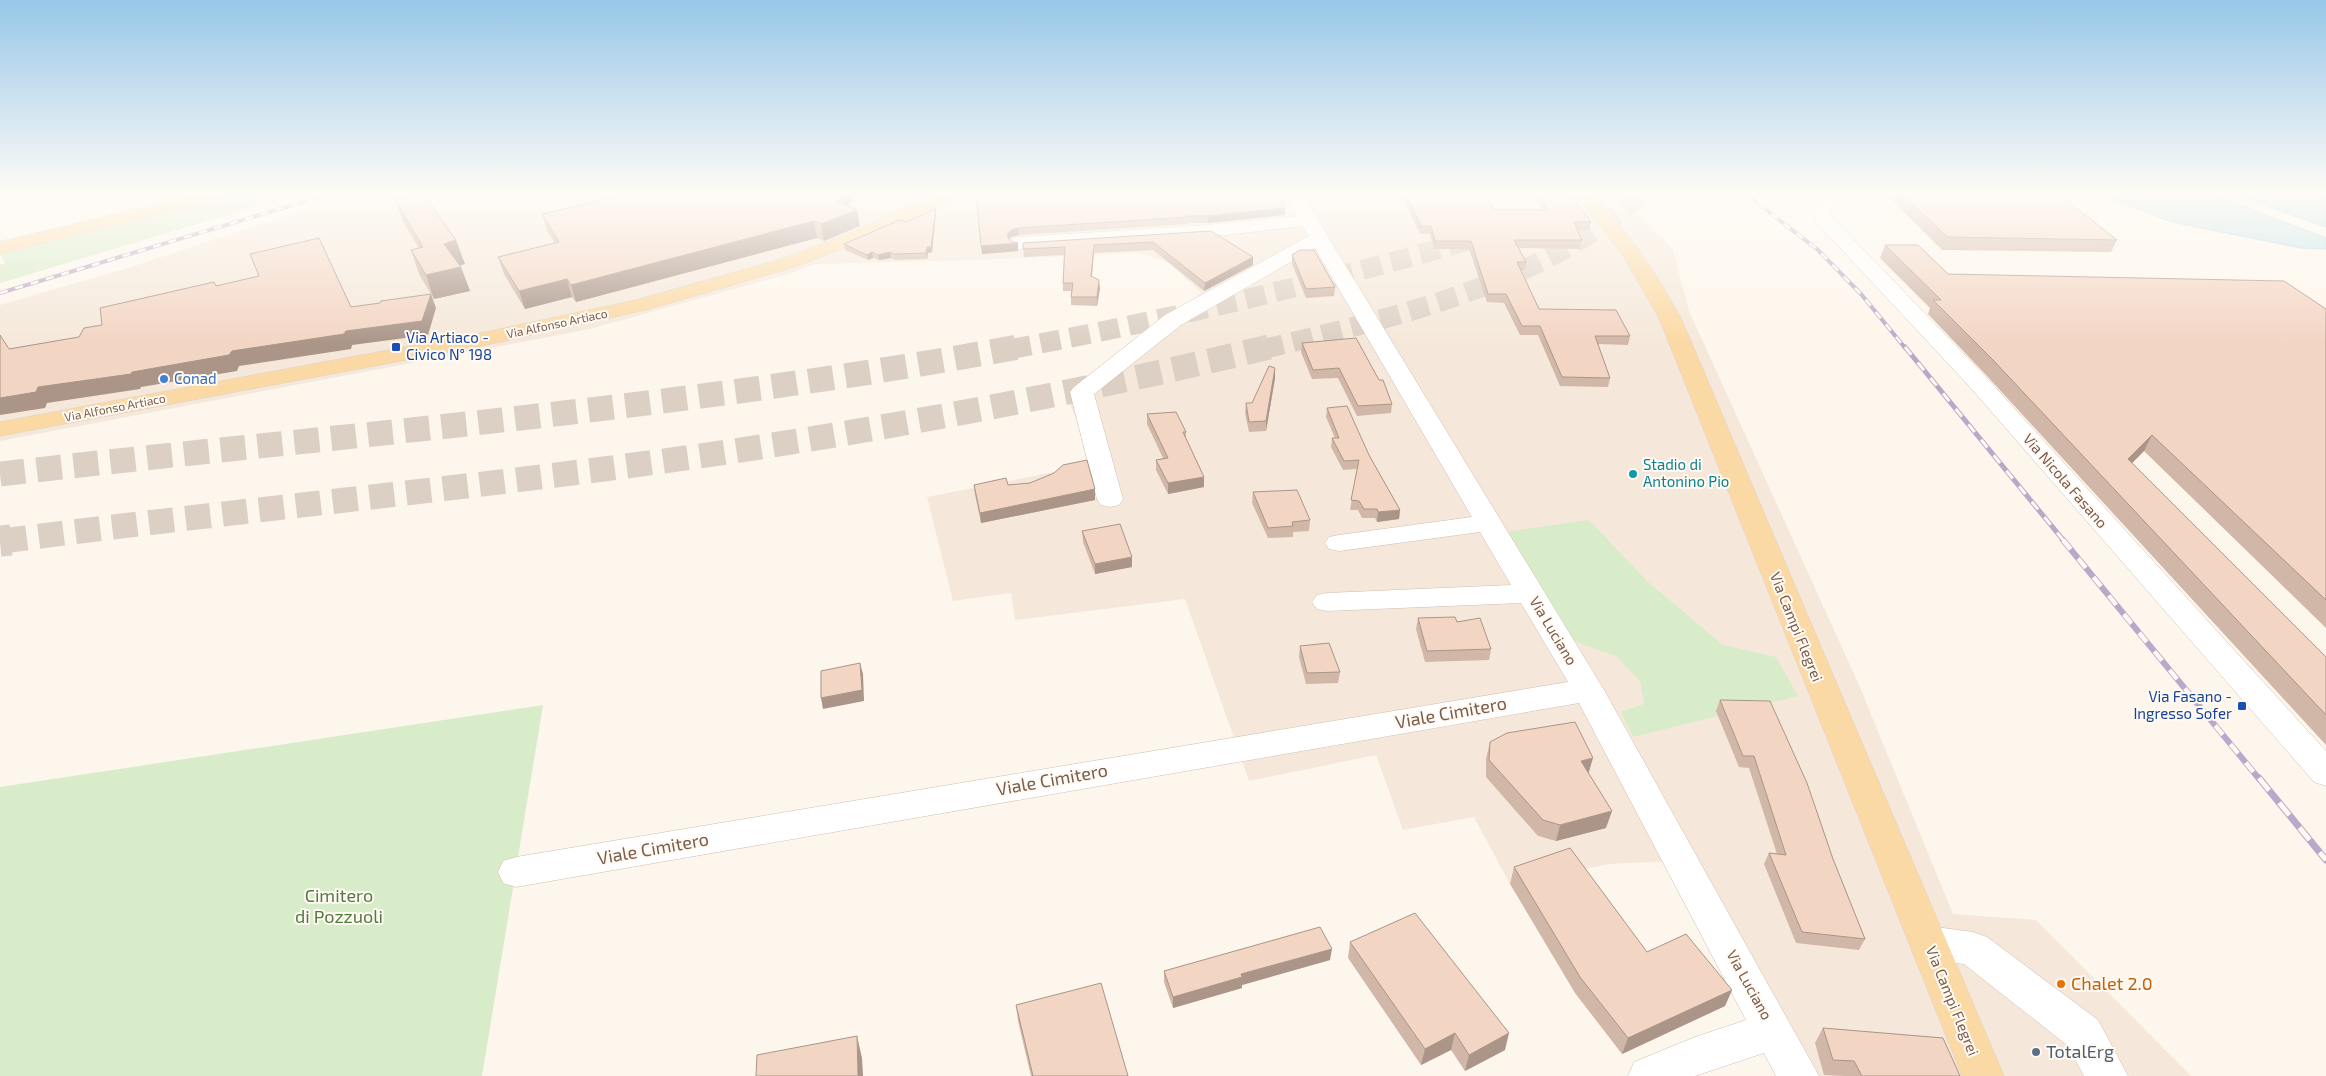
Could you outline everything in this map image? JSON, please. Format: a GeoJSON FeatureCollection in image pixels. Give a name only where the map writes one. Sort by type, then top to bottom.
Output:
{"type":"FeatureCollection","features":[{"type":"Feature","properties":{"kind":"main road"},"geometry":{"type":"LineString","coordinates":[[0,248],[16,244]]}},
{"type":"Feature","properties":{"kind":"main road","name":"Via Alfonso Artiaco"},"geometry":{"type":"LineString","coordinates":[[0,429],[490,338],[602,315],[788,263],[837,244]]}},
{"type":"Feature","properties":{"kind":"main road","name":"Via Campi Flegrei"},"geometry":{"type":"LineString","coordinates":[[1626,244],[1646,274],[1670,318],[1859,780],[1983,1076]]}},
{"type":"Feature","properties":{"kind":"street"},"geometry":{"type":"LineString","coordinates":[[1110,499],[1082,392],[1173,320],[1290,244]]}},
{"type":"Feature","properties":{"kind":"street","name":"Via Luciano"},"geometry":{"type":"LineString","coordinates":[[1323,244],[1588,690],[1798,1076]]}},
{"type":"Feature","properties":{"kind":"street","name":"Via Nicola Fasano"},"geometry":{"type":"LineString","coordinates":[[1846,244],[1976,381],[2326,773]]}},
{"type":"Feature","properties":{"kind":"street"},"geometry":{"type":"LineString","coordinates":[[1339,543],[1488,523]]}},
{"type":"Feature","properties":{"kind":"street"},"geometry":{"type":"LineString","coordinates":[[1328,602],[1530,593]]}},
{"type":"Feature","properties":{"kind":"street","name":"Viale Cimitero"},"geometry":{"type":"LineString","coordinates":[[516,872],[1588,690]]}},
{"type":"Feature","properties":{"kind":"street"},"geometry":{"type":"LineString","coordinates":[[1928,943],[1973,949],[2083,1033],[2107,1076]]}},
{"type":"Feature","properties":{"kind":"street"},"geometry":{"type":"LineString","coordinates":[[1649,1076],[1673,1064],[1756,1036],[1774,1032]]}},
{"type":"Feature","properties":{"kind":"shaded area"},"geometry":{"type":"Polygon","coordinates":[[[200,244],[1668,244],[1673,250],[1689,311],[1859,685],[1953,914],[2036,920],[2191,1076],[1806,1076],[1698,860],[1609,864],[1510,884],[1474,817],[1403,830],[1376,755],[1249,781],[1185,599],[1015,620],[1011,593],[953,601],[927,497],[1095,464],[1069,402],[1072,387],[1201,293],[1169,262],[1137,253],[815,264],[785,275],[590,329],[0,441],[0,305],[125,269],[200,244]]]}},
{"type":"Feature","properties":{"kind":"green space"},"geometry":{"type":"Polygon","coordinates":[[[40,244],[129,244],[0,283],[0,265],[5,263],[0,254],[40,244]]]}},
{"type":"Feature","properties":{"kind":"green space"},"geometry":{"type":"Polygon","coordinates":[[[1589,520],[1648,582],[1723,645],[1776,657],[1798,696],[1633,737],[1621,712],[1644,704],[1640,681],[1616,656],[1571,640],[1504,532],[1589,520]]]}},
{"type":"Feature","properties":{"kind":"green space","name":"Cimitero di Pozzuoli"},"geometry":{"type":"Polygon","coordinates":[[[543,705],[482,1076],[0,1076],[0,787],[543,705]]]}},
{"type":"Feature","properties":{"kind":"water"},"geometry":{"type":"Polygon","coordinates":[[[2282,244],[2326,244],[2326,249],[2301,248],[2282,244]]]}},
{"type":"Feature","properties":{"kind":"building"},"geometry":{"type":"Polygon","coordinates":[[[292,244],[322,244],[351,307],[431,294],[422,321],[346,331],[344,334],[232,351],[229,355],[132,372],[131,374],[38,387],[36,392],[0,398],[0,335],[9,349],[79,337],[84,328],[102,325],[100,308],[214,282],[216,286],[259,276],[250,254],[292,244]]]}},
{"type":"Feature","properties":{"kind":"building"},"geometry":{"type":"Polygon","coordinates":[[[421,244],[444,244],[461,267],[426,275],[411,250],[423,247],[421,244]]]}},
{"type":"Feature","properties":{"kind":"building"},"geometry":{"type":"Polygon","coordinates":[[[550,244],[726,244],[571,285],[567,279],[519,291],[498,257],[550,244]]]}},
{"type":"Feature","properties":{"kind":"building"},"geometry":{"type":"Polygon","coordinates":[[[844,244],[931,244],[931,247],[927,247],[926,253],[894,254],[890,252],[878,255],[872,252],[867,255],[844,244]]]}},
{"type":"Feature","properties":{"kind":"building"},"geometry":{"type":"Polygon","coordinates":[[[981,244],[1003,244],[981,246],[981,244]]]}},
{"type":"Feature","properties":{"kind":"building"},"geometry":{"type":"Polygon","coordinates":[[[1023,244],[1109,244],[1094,245],[1091,276],[1099,280],[1097,297],[1071,297],[1073,283],[1063,283],[1065,247],[1023,249],[1023,244]]]}},
{"type":"Feature","properties":{"kind":"building"},"geometry":{"type":"Polygon","coordinates":[[[1156,244],[1232,244],[1253,257],[1205,283],[1156,244]]]}},
{"type":"Feature","properties":{"kind":"building"},"geometry":{"type":"Polygon","coordinates":[[[1472,244],[1516,244],[1526,262],[1517,262],[1539,309],[1616,310],[1630,336],[1595,336],[1610,378],[1562,377],[1540,326],[1522,326],[1506,294],[1488,294],[1472,244]]]}},
{"type":"Feature","properties":{"kind":"building"},"geometry":{"type":"Polygon","coordinates":[[[1885,245],[1918,245],[1948,274],[2284,281],[2326,309],[2326,600],[2152,435],[2128,459],[2326,657],[2326,715],[1993,360],[1933,300],[1941,300],[1885,245]]]}},
{"type":"Feature","properties":{"kind":"building"},"geometry":{"type":"Polygon","coordinates":[[[1300,250],[1314,250],[1335,287],[1306,289],[1292,255],[1300,250]]]}},
{"type":"Feature","properties":{"kind":"building"},"geometry":{"type":"Polygon","coordinates":[[[1356,338],[1379,380],[1383,380],[1392,404],[1358,406],[1339,368],[1313,370],[1302,343],[1356,338]]]}},
{"type":"Feature","properties":{"kind":"building"},"geometry":{"type":"Polygon","coordinates":[[[1269,366],[1275,368],[1266,421],[1249,422],[1246,403],[1252,403],[1269,366]]]}},
{"type":"Feature","properties":{"kind":"building"},"geometry":{"type":"Polygon","coordinates":[[[1347,406],[1369,455],[1400,510],[1378,512],[1377,509],[1364,509],[1359,501],[1351,500],[1359,460],[1344,461],[1332,438],[1339,438],[1327,408],[1347,406]]]}},
{"type":"Feature","properties":{"kind":"building"},"geometry":{"type":"Polygon","coordinates":[[[1176,412],[1204,477],[1168,483],[1156,460],[1168,458],[1147,414],[1176,412]]]}},
{"type":"Feature","properties":{"kind":"building"},"geometry":{"type":"Polygon","coordinates":[[[1087,460],[1095,489],[980,513],[974,485],[1006,478],[1008,485],[1030,483],[1054,473],[1063,465],[1087,460]]]}},
{"type":"Feature","properties":{"kind":"building"},"geometry":{"type":"Polygon","coordinates":[[[1297,490],[1310,520],[1292,522],[1293,526],[1268,528],[1253,492],[1297,490]]]}},
{"type":"Feature","properties":{"kind":"building"},"geometry":{"type":"Polygon","coordinates":[[[1120,524],[1132,557],[1095,564],[1082,531],[1120,524]]]}},
{"type":"Feature","properties":{"kind":"building"},"geometry":{"type":"Polygon","coordinates":[[[1455,617],[1457,622],[1480,618],[1491,649],[1427,651],[1418,618],[1455,617]]]}},
{"type":"Feature","properties":{"kind":"building"},"geometry":{"type":"Polygon","coordinates":[[[1329,643],[1340,672],[1307,673],[1300,646],[1329,643]]]}},
{"type":"Feature","properties":{"kind":"building"},"geometry":{"type":"Polygon","coordinates":[[[860,663],[862,690],[821,698],[821,671],[860,663]]]}},
{"type":"Feature","properties":{"kind":"building"},"geometry":{"type":"Polygon","coordinates":[[[1720,700],[1770,701],[1807,783],[1833,859],[1865,939],[1802,932],[1769,853],[1786,855],[1754,756],[1743,756],[1720,700]]]}},
{"type":"Feature","properties":{"kind":"building"},"geometry":{"type":"Polygon","coordinates":[[[1575,722],[1593,758],[1581,761],[1612,811],[1560,825],[1543,820],[1489,760],[1490,742],[1507,733],[1575,722]]]}},
{"type":"Feature","properties":{"kind":"building"},"geometry":{"type":"Polygon","coordinates":[[[1570,848],[1647,952],[1686,934],[1732,990],[1628,1038],[1580,977],[1514,867],[1570,848]]]}},
{"type":"Feature","properties":{"kind":"building"},"geometry":{"type":"Polygon","coordinates":[[[1415,913],[1509,1033],[1469,1055],[1455,1033],[1425,1049],[1350,942],[1415,913]]]}},
{"type":"Feature","properties":{"kind":"building"},"geometry":{"type":"Polygon","coordinates":[[[1320,927],[1332,949],[1241,974],[1242,977],[1173,997],[1164,971],[1320,927]]]}},
{"type":"Feature","properties":{"kind":"building"},"geometry":{"type":"Polygon","coordinates":[[[1101,983],[1128,1076],[1033,1076],[1016,1005],[1101,983]]]}},
{"type":"Feature","properties":{"kind":"building"},"geometry":{"type":"Polygon","coordinates":[[[1823,1028],[1943,1038],[1960,1076],[1862,1076],[1854,1061],[1833,1060],[1823,1028]]]}},
{"type":"Feature","properties":{"kind":"building"},"geometry":{"type":"Polygon","coordinates":[[[857,1036],[858,1076],[756,1076],[757,1055],[857,1036]]]}},
{"type":"Feature","properties":{"kind":"tunnel"},"geometry":{"type":"LineString","coordinates":[[1011,349],[1128,326],[1244,300],[1455,244]]}},
{"type":"Feature","properties":{"kind":"tunnel"},"geometry":{"type":"LineString","coordinates":[[1264,349],[1362,325],[1464,294],[1513,274],[1572,244]]}},
{"type":"Feature","properties":{"kind":"tunnel"},"geometry":{"type":"LineString","coordinates":[[0,474],[637,404],[765,388],[1018,347]]}},
{"type":"Feature","properties":{"kind":"tunnel"},"geometry":{"type":"LineString","coordinates":[[8,540],[520,479],[765,446],[910,422],[1054,395],[1269,347]]}},
{"type":"Feature","properties":{"kind":"tunnel"},"geometry":{"type":"LineString","coordinates":[[0,541],[8,540]]}},
{"type":"Feature","properties":{"kind":"tunnel"},"geometry":{"type":"LineString","coordinates":[[2,541],[8,540]]}},
{"type":"Feature","properties":{"kind":"railway"},"geometry":{"type":"LineString","coordinates":[[0,293],[162,244]]}},
{"type":"Feature","properties":{"kind":"railway"},"geometry":{"type":"LineString","coordinates":[[1811,244],[1861,294],[1906,349]]}},
{"type":"Feature","properties":{"kind":"railway"},"geometry":{"type":"LineString","coordinates":[[1905,347],[2064,541]]}},
{"type":"Feature","properties":{"kind":"railway"},"geometry":{"type":"LineString","coordinates":[[2063,540],[2260,780]]}},
{"type":"Feature","properties":{"kind":"railway"},"geometry":{"type":"LineString","coordinates":[[2259,778],[2326,860]]}},
{"type":"Feature","properties":{"kind":"place","name":"Via Artiaco - Civico N° 198"},"geometry":{"type":"Point","coordinates":[396,347]}},
{"type":"Feature","properties":{"kind":"place","name":"Conad"},"geometry":{"type":"Point","coordinates":[164,379]}},
{"type":"Feature","properties":{"kind":"place","name":"Stadio di Antonino Pio"},"geometry":{"type":"Point","coordinates":[1633,474]}},
{"type":"Feature","properties":{"kind":"place","name":"Via Fasano - Ingresso Sofer"},"geometry":{"type":"Point","coordinates":[2242,706]}},
{"type":"Feature","properties":{"kind":"place","name":"Chalet 2.0"},"geometry":{"type":"Point","coordinates":[2061,984]}},
{"type":"Feature","properties":{"kind":"place","name":"TotalErg"},"geometry":{"type":"Point","coordinates":[2036,1052]}}]}
